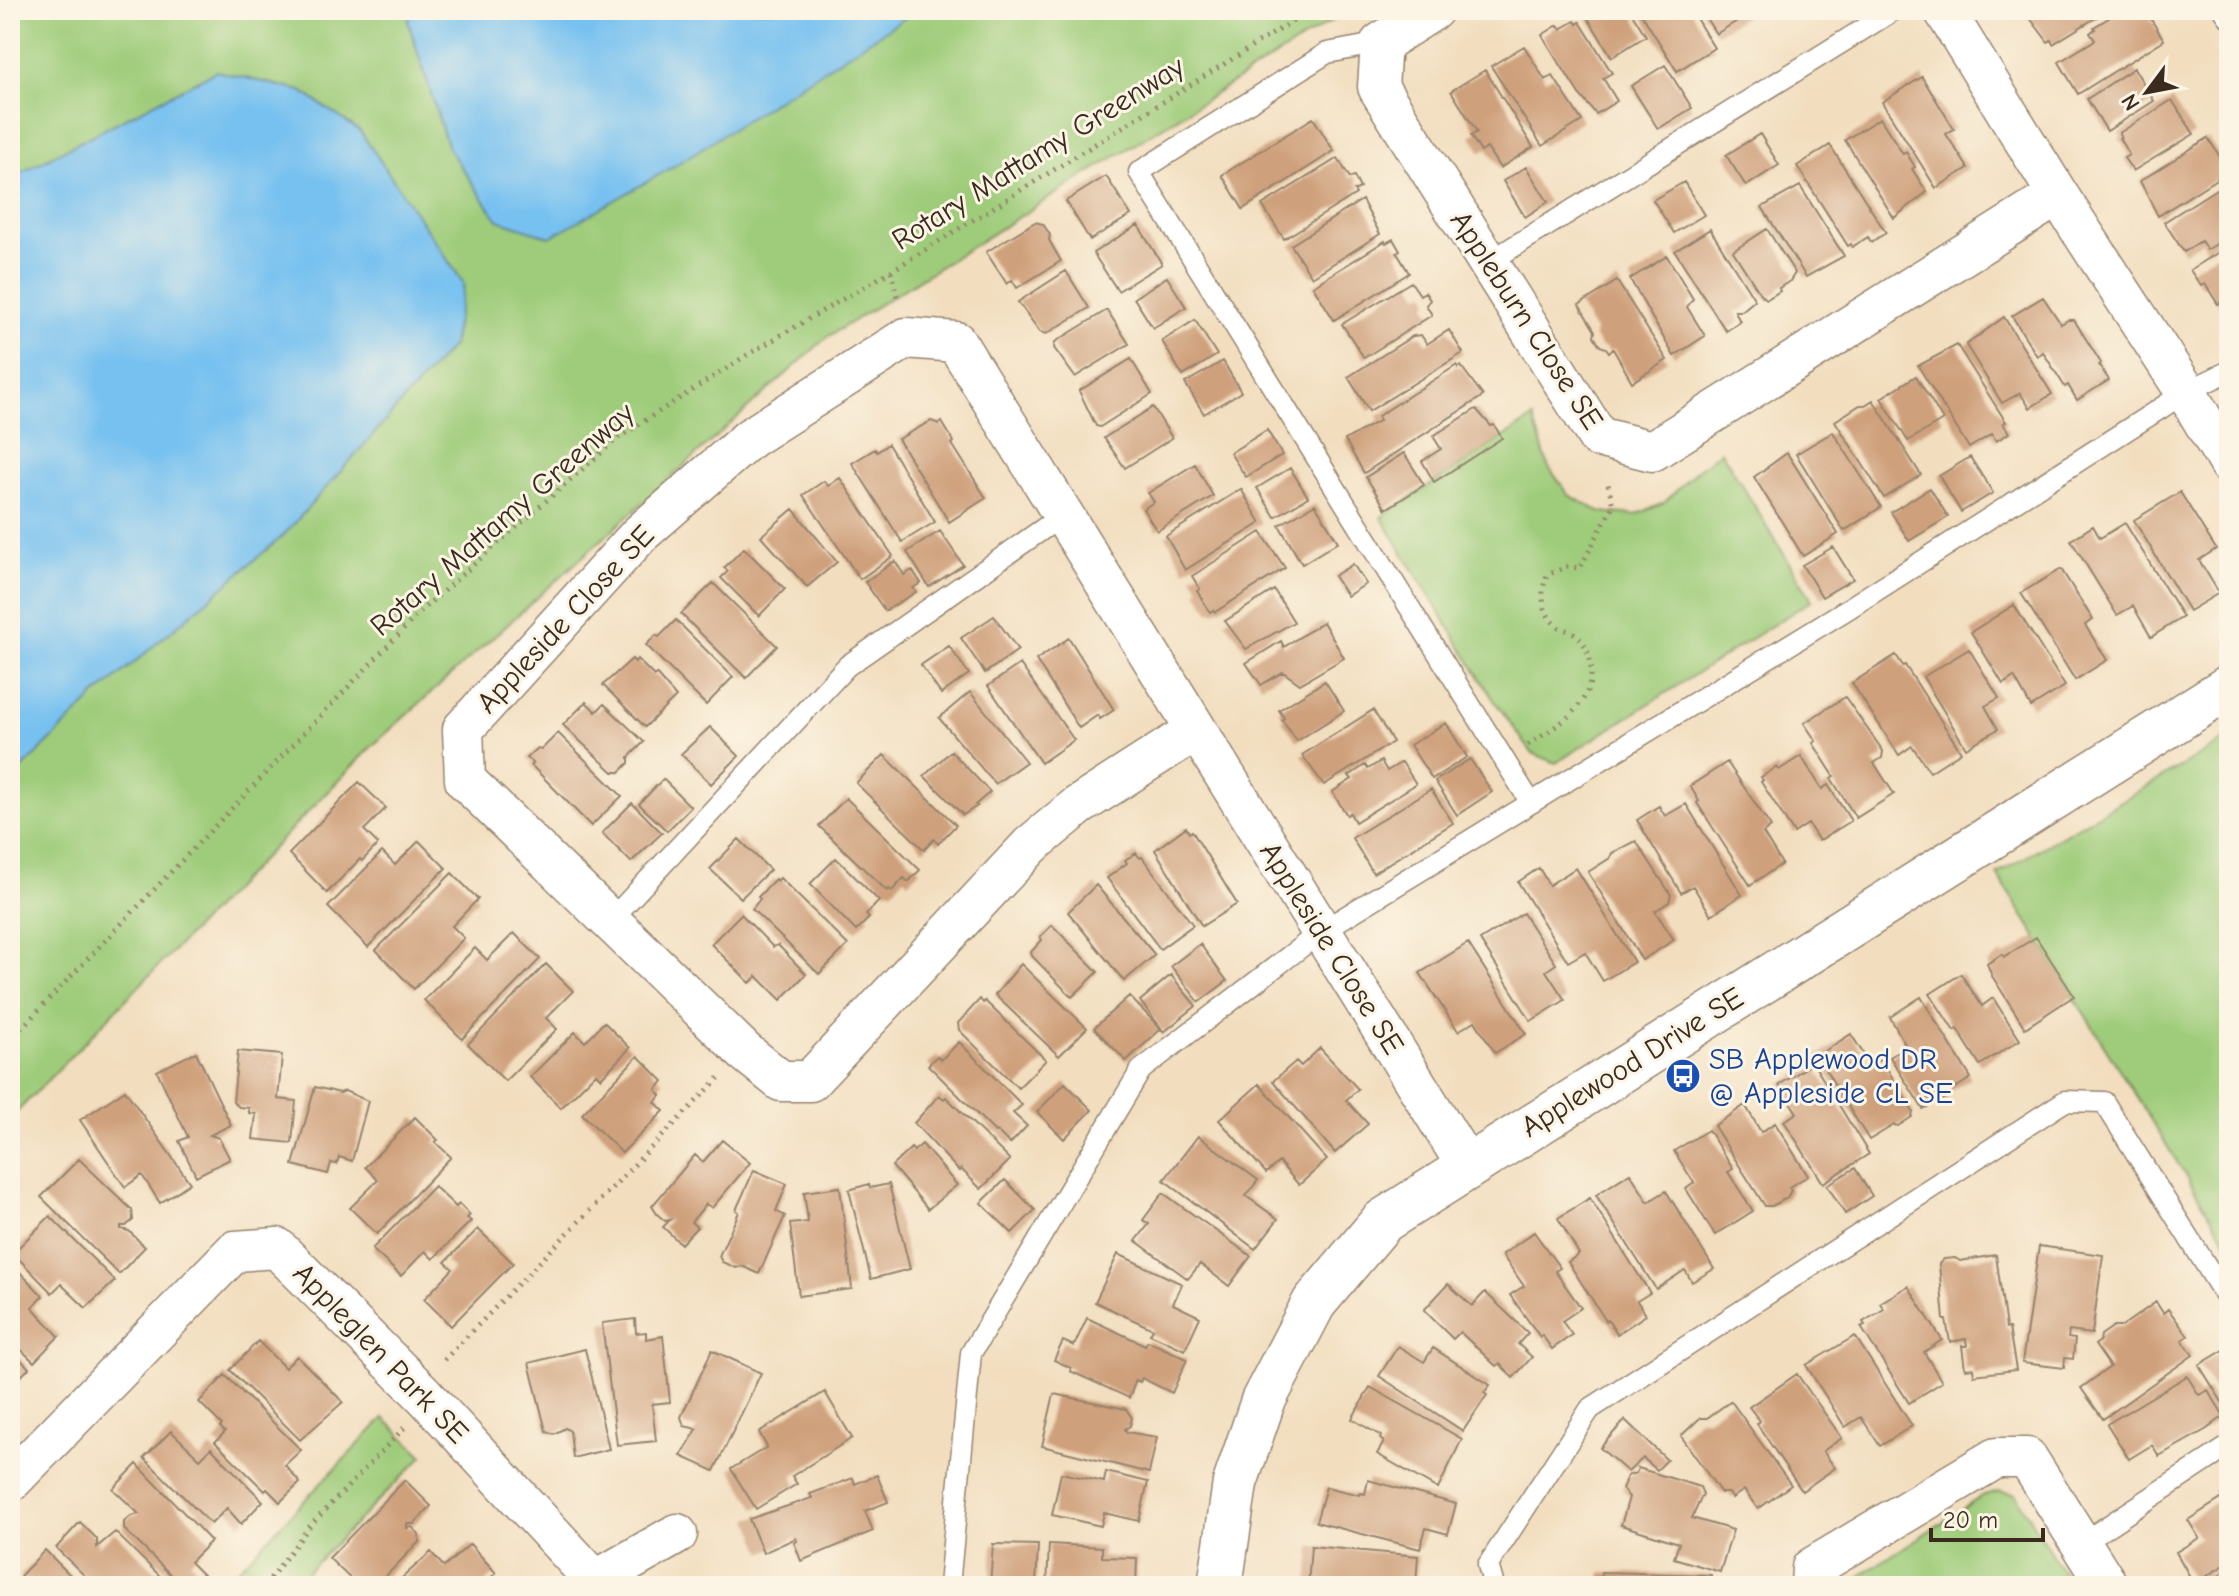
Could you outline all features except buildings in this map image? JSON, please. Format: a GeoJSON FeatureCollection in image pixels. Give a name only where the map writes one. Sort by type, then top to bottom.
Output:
{"type":"FeatureCollection","features":[{"type":"Feature","properties":{"kind":"street"},"geometry":{"type":"LineString","coordinates":[[1381,43],[1433,10]]}},
{"type":"Feature","properties":{"kind":"street"},"geometry":{"type":"LineString","coordinates":[[1944,10],[2229,464]]}},
{"type":"Feature","properties":{"kind":"street","name":"Appleburn Close SE"},"geometry":{"type":"LineString","coordinates":[[1381,43],[1378,87],[1598,437],[1652,451],[2058,195]]}},
{"type":"Feature","properties":{"kind":"street","name":"Appleside Close SE"},"geometry":{"type":"LineString","coordinates":[[1196,730],[1078,806],[1031,845],[810,1081],[781,1081],[745,1052],[465,780],[463,729],[640,534],[750,438],[906,338],[956,342],[1467,1166]]}},
{"type":"Feature","properties":{"kind":"street","name":"Applewood Drive SE"},"geometry":{"type":"LineString","coordinates":[[1220,1586],[1235,1483],[1263,1401],[1314,1303],[1383,1221],[2229,687]]}},
{"type":"Feature","properties":{"kind":"street","name":"Appleglen Park SE"},"geometry":{"type":"LineString","coordinates":[[10,1482],[235,1251],[277,1248],[424,1395],[599,1583]]}},
{"type":"Feature","properties":{"kind":"street"},"geometry":{"type":"LineString","coordinates":[[1811,1586],[1812,1568],[1996,1458],[2027,1458],[2108,1586]]}},
{"type":"Feature","properties":{"kind":"street"},"geometry":{"type":"LineString","coordinates":[[599,1583],[677,1534]]}},
{"type":"Feature","properties":{"kind":"lane"},"geometry":{"type":"LineString","coordinates":[[1489,262],[1894,10]]}},
{"type":"Feature","properties":{"kind":"lane"},"geometry":{"type":"LineString","coordinates":[[2224,10],[2229,17]]}},
{"type":"Feature","properties":{"kind":"lane"},"geometry":{"type":"LineString","coordinates":[[1381,43],[1327,53],[1139,172],[1531,803]]}},
{"type":"Feature","properties":{"kind":"lane"},"geometry":{"type":"LineString","coordinates":[[949,1586],[971,1353],[1141,1070],[1322,931],[1846,610],[2186,392],[2229,371]]}},
{"type":"Feature","properties":{"kind":"lane"},"geometry":{"type":"LineString","coordinates":[[609,922],[847,666],[1063,515]]}},
{"type":"Feature","properties":{"kind":"lane"},"geometry":{"type":"LineString","coordinates":[[1494,1586],[1488,1565],[1590,1409],[2065,1101],[2104,1102],[2229,1302]]}},
{"type":"Feature","properties":{"kind":"lane"},"geometry":{"type":"LineString","coordinates":[[2082,1543],[2229,1446]]}},
{"type":"Feature","properties":{"kind":"path","name":"Rotary Mattamy Greenway"},"geometry":{"type":"LineString","coordinates":[[10,1040],[424,608],[618,438],[747,355],[891,271],[1311,10]]}},
{"type":"Feature","properties":{"kind":"path"},"geometry":{"type":"LineString","coordinates":[[1504,761],[1578,710],[1590,689],[1589,650],[1574,632],[1557,626],[1544,608],[1541,589],[1547,575],[1566,567],[1580,568],[1613,506],[1598,437]]}},
{"type":"Feature","properties":{"kind":"path"},"geometry":{"type":"LineString","coordinates":[[268,1586],[269,1580],[309,1527],[406,1427],[441,1363],[745,1052]]}},
{"type":"Feature","properties":{"kind":"green space"},"geometry":{"type":"Polygon","coordinates":[[[10,10],[1349,10],[826,338],[371,747],[10,1119],[10,10]]]}},
{"type":"Feature","properties":{"kind":"green space"},"geometry":{"type":"Polygon","coordinates":[[[1533,418],[1548,466],[1569,495],[1600,512],[1636,515],[1664,503],[1721,451],[1812,600],[1556,763],[1532,753],[1493,699],[1381,517],[1533,418]]]}},
{"type":"Feature","properties":{"kind":"green space"},"geometry":{"type":"Polygon","coordinates":[[[2229,738],[2229,1245],[1997,874],[2229,738]]]}},
{"type":"Feature","properties":{"kind":"green space"},"geometry":{"type":"Polygon","coordinates":[[[384,1418],[423,1456],[293,1586],[222,1586],[384,1418]]]}},
{"type":"Feature","properties":{"kind":"green space"},"geometry":{"type":"Polygon","coordinates":[[[2000,1491],[2015,1494],[2071,1586],[1858,1586],[1860,1576],[1984,1495],[2000,1491]]]}},
{"type":"Feature","properties":{"kind":"water"},"geometry":{"type":"Polygon","coordinates":[[[413,10],[917,10],[671,168],[550,237],[498,220],[448,148],[408,21],[413,10]]]}},
{"type":"Feature","properties":{"kind":"water"},"geometry":{"type":"Polygon","coordinates":[[[216,71],[301,91],[360,131],[464,284],[452,346],[284,535],[95,696],[10,781],[10,178],[216,71]]]}},
{"type":"Feature","properties":{"kind":"place","name":"SB Applewood DR @ Appleside CL SE"},"geometry":{"type":"Point","coordinates":[1683,1076]}}]}
